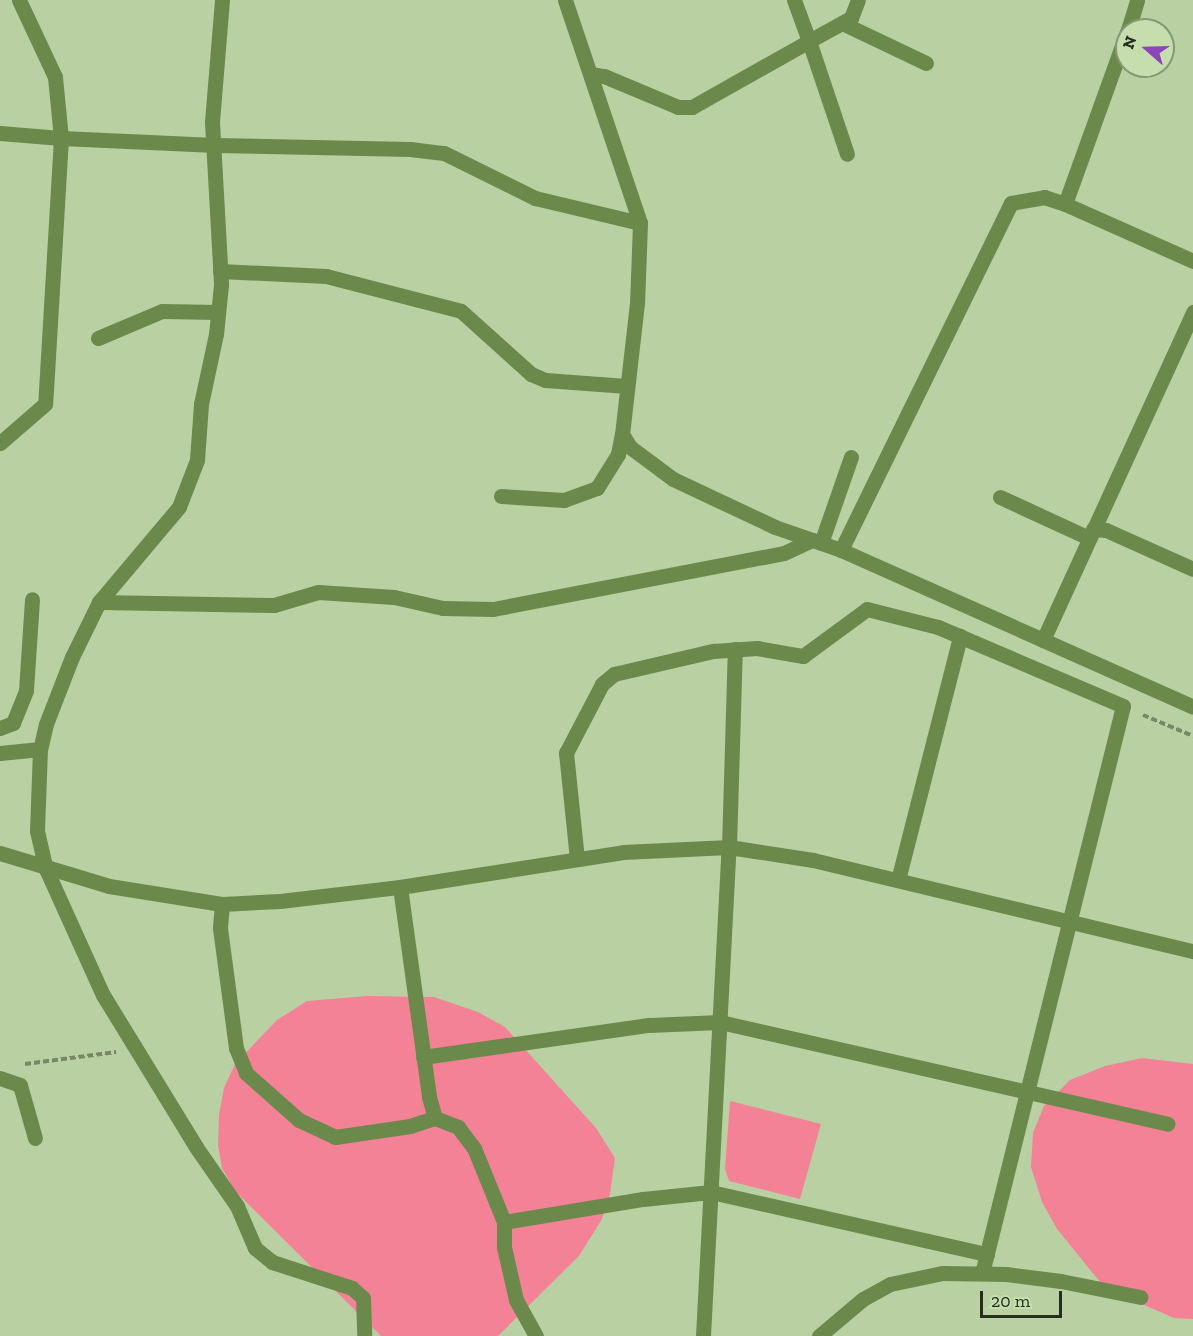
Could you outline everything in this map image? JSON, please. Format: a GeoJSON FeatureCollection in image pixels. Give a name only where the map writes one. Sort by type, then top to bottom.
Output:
{"type":"FeatureCollection","features":[{"type":"Feature","properties":{"kind":"street"},"geometry":{"type":"LineString","coordinates":[[0,443],[45,404],[61,138],[55,77],[19,0]]}},
{"type":"Feature","properties":{"kind":"street"},"geometry":{"type":"LineString","coordinates":[[222,0],[212,122],[220,271],[218,312],[216,334],[201,405],[197,460],[178,507],[99,602],[72,657],[46,724],[40,749],[37,831],[46,869],[104,995],[196,1147],[237,1206],[255,1248],[272,1262],[352,1288],[363,1298],[364,1336]]}},
{"type":"Feature","properties":{"kind":"street"},"geometry":{"type":"LineString","coordinates":[[501,496],[564,500],[597,488],[618,454],[622,434],[637,303],[640,222],[566,0]]}},
{"type":"Feature","properties":{"kind":"street"},"geometry":{"type":"LineString","coordinates":[[794,0],[846,154]]}},
{"type":"Feature","properties":{"kind":"street"},"geometry":{"type":"LineString","coordinates":[[591,74],[604,76],[678,107],[692,107],[851,18],[858,0]]}},
{"type":"Feature","properties":{"kind":"street"},"geometry":{"type":"LineString","coordinates":[[1131,18],[1137,0]]}},
{"type":"Feature","properties":{"kind":"street"},"geometry":{"type":"LineString","coordinates":[[842,23],[926,63]]}},
{"type":"Feature","properties":{"kind":"street"},"geometry":{"type":"LineString","coordinates":[[1065,204],[1115,64]]}},
{"type":"Feature","properties":{"kind":"street"},"geometry":{"type":"LineString","coordinates":[[0,133],[215,145],[410,149],[444,153],[536,198],[640,222]]}},
{"type":"Feature","properties":{"kind":"street"},"geometry":{"type":"LineString","coordinates":[[841,550],[1011,203],[1044,197],[1065,204],[1193,261]]}},
{"type":"Feature","properties":{"kind":"street"},"geometry":{"type":"LineString","coordinates":[[220,271],[326,276],[461,311],[531,375],[545,380],[627,386]]}},
{"type":"Feature","properties":{"kind":"street"},"geometry":{"type":"LineString","coordinates":[[98,338],[162,311],[218,312]]}},
{"type":"Feature","properties":{"kind":"street"},"geometry":{"type":"LineString","coordinates":[[1043,640],[1193,312]]}},
{"type":"Feature","properties":{"kind":"street"},"geometry":{"type":"LineString","coordinates":[[622,434],[630,447],[673,479],[775,527],[841,550],[1193,707]]}},
{"type":"Feature","properties":{"kind":"street"},"geometry":{"type":"LineString","coordinates":[[99,602],[274,605],[318,592],[394,597],[443,608],[493,609],[784,553],[817,541],[852,457]]}},
{"type":"Feature","properties":{"kind":"street"},"geometry":{"type":"LineString","coordinates":[[1000,497],[1091,534],[1106,530],[1193,569]]}},
{"type":"Feature","properties":{"kind":"street"},"geometry":{"type":"LineString","coordinates":[[0,728],[13,723],[26,690],[32,599]]}},
{"type":"Feature","properties":{"kind":"street"},"geometry":{"type":"LineString","coordinates":[[578,859],[566,753],[602,684],[614,674],[713,651],[757,648],[803,656],[867,609],[938,627],[1123,706],[982,1273]]}},
{"type":"Feature","properties":{"kind":"street"},"geometry":{"type":"LineString","coordinates":[[898,880],[960,636]]}},
{"type":"Feature","properties":{"kind":"street"},"geometry":{"type":"LineString","coordinates":[[703,1336],[729,847],[735,649]]}},
{"type":"Feature","properties":{"kind":"street"},"geometry":{"type":"LineString","coordinates":[[0,753],[40,749]]}},
{"type":"Feature","properties":{"kind":"street"},"geometry":{"type":"LineString","coordinates":[[0,853],[46,869],[109,886],[222,904],[280,901],[400,886],[623,852],[729,847],[813,860],[1193,951]]}},
{"type":"Feature","properties":{"kind":"street"},"geometry":{"type":"LineString","coordinates":[[400,886],[423,1058],[435,1118]]}},
{"type":"Feature","properties":{"kind":"street"},"geometry":{"type":"LineString","coordinates":[[222,904],[220,928],[236,1048],[246,1073],[299,1120],[334,1137],[410,1126],[435,1118],[458,1127],[474,1148],[504,1222],[504,1247],[516,1300],[536,1336]]}},
{"type":"Feature","properties":{"kind":"street"},"geometry":{"type":"LineString","coordinates":[[423,1058],[649,1025],[720,1022],[1168,1124]]}},
{"type":"Feature","properties":{"kind":"street"},"geometry":{"type":"LineString","coordinates":[[2,1078],[20,1085],[35,1138]]}},
{"type":"Feature","properties":{"kind":"street"},"geometry":{"type":"LineString","coordinates":[[504,1222],[643,1199],[711,1192],[987,1254]]}},
{"type":"Feature","properties":{"kind":"street"},"geometry":{"type":"LineString","coordinates":[[819,1336],[863,1299],[890,1284],[942,1273],[982,1273],[1061,1281],[1140,1297]]}},
{"type":"Feature","properties":{"kind":"path"},"geometry":{"type":"LineString","coordinates":[[1123,706],[1193,736]]}},
{"type":"Feature","properties":{"kind":"path"},"geometry":{"type":"LineString","coordinates":[[2,1078],[16,1065],[137,1050]]}},
{"type":"Feature","properties":{"kind":"shaded area"},"geometry":{"type":"Polygon","coordinates":[[[367,996],[434,997],[478,1012],[505,1027],[596,1128],[615,1158],[610,1194],[602,1219],[579,1256],[498,1336],[381,1336],[235,1191],[222,1168],[218,1145],[219,1115],[224,1088],[235,1064],[277,1020],[307,1001],[367,996]]]}},
{"type":"Feature","properties":{"kind":"shaded area"},"geometry":{"type":"Polygon","coordinates":[[[1142,1058],[1193,1064],[1193,1319],[1174,1318],[1105,1288],[1057,1229],[1042,1202],[1031,1167],[1033,1133],[1044,1106],[1070,1080],[1105,1066],[1142,1058]]]}},
{"type":"Feature","properties":{"kind":"shaded area"},"geometry":{"type":"Polygon","coordinates":[[[730,1101],[821,1124],[800,1199],[729,1181],[725,1169],[730,1101]]]}}]}
